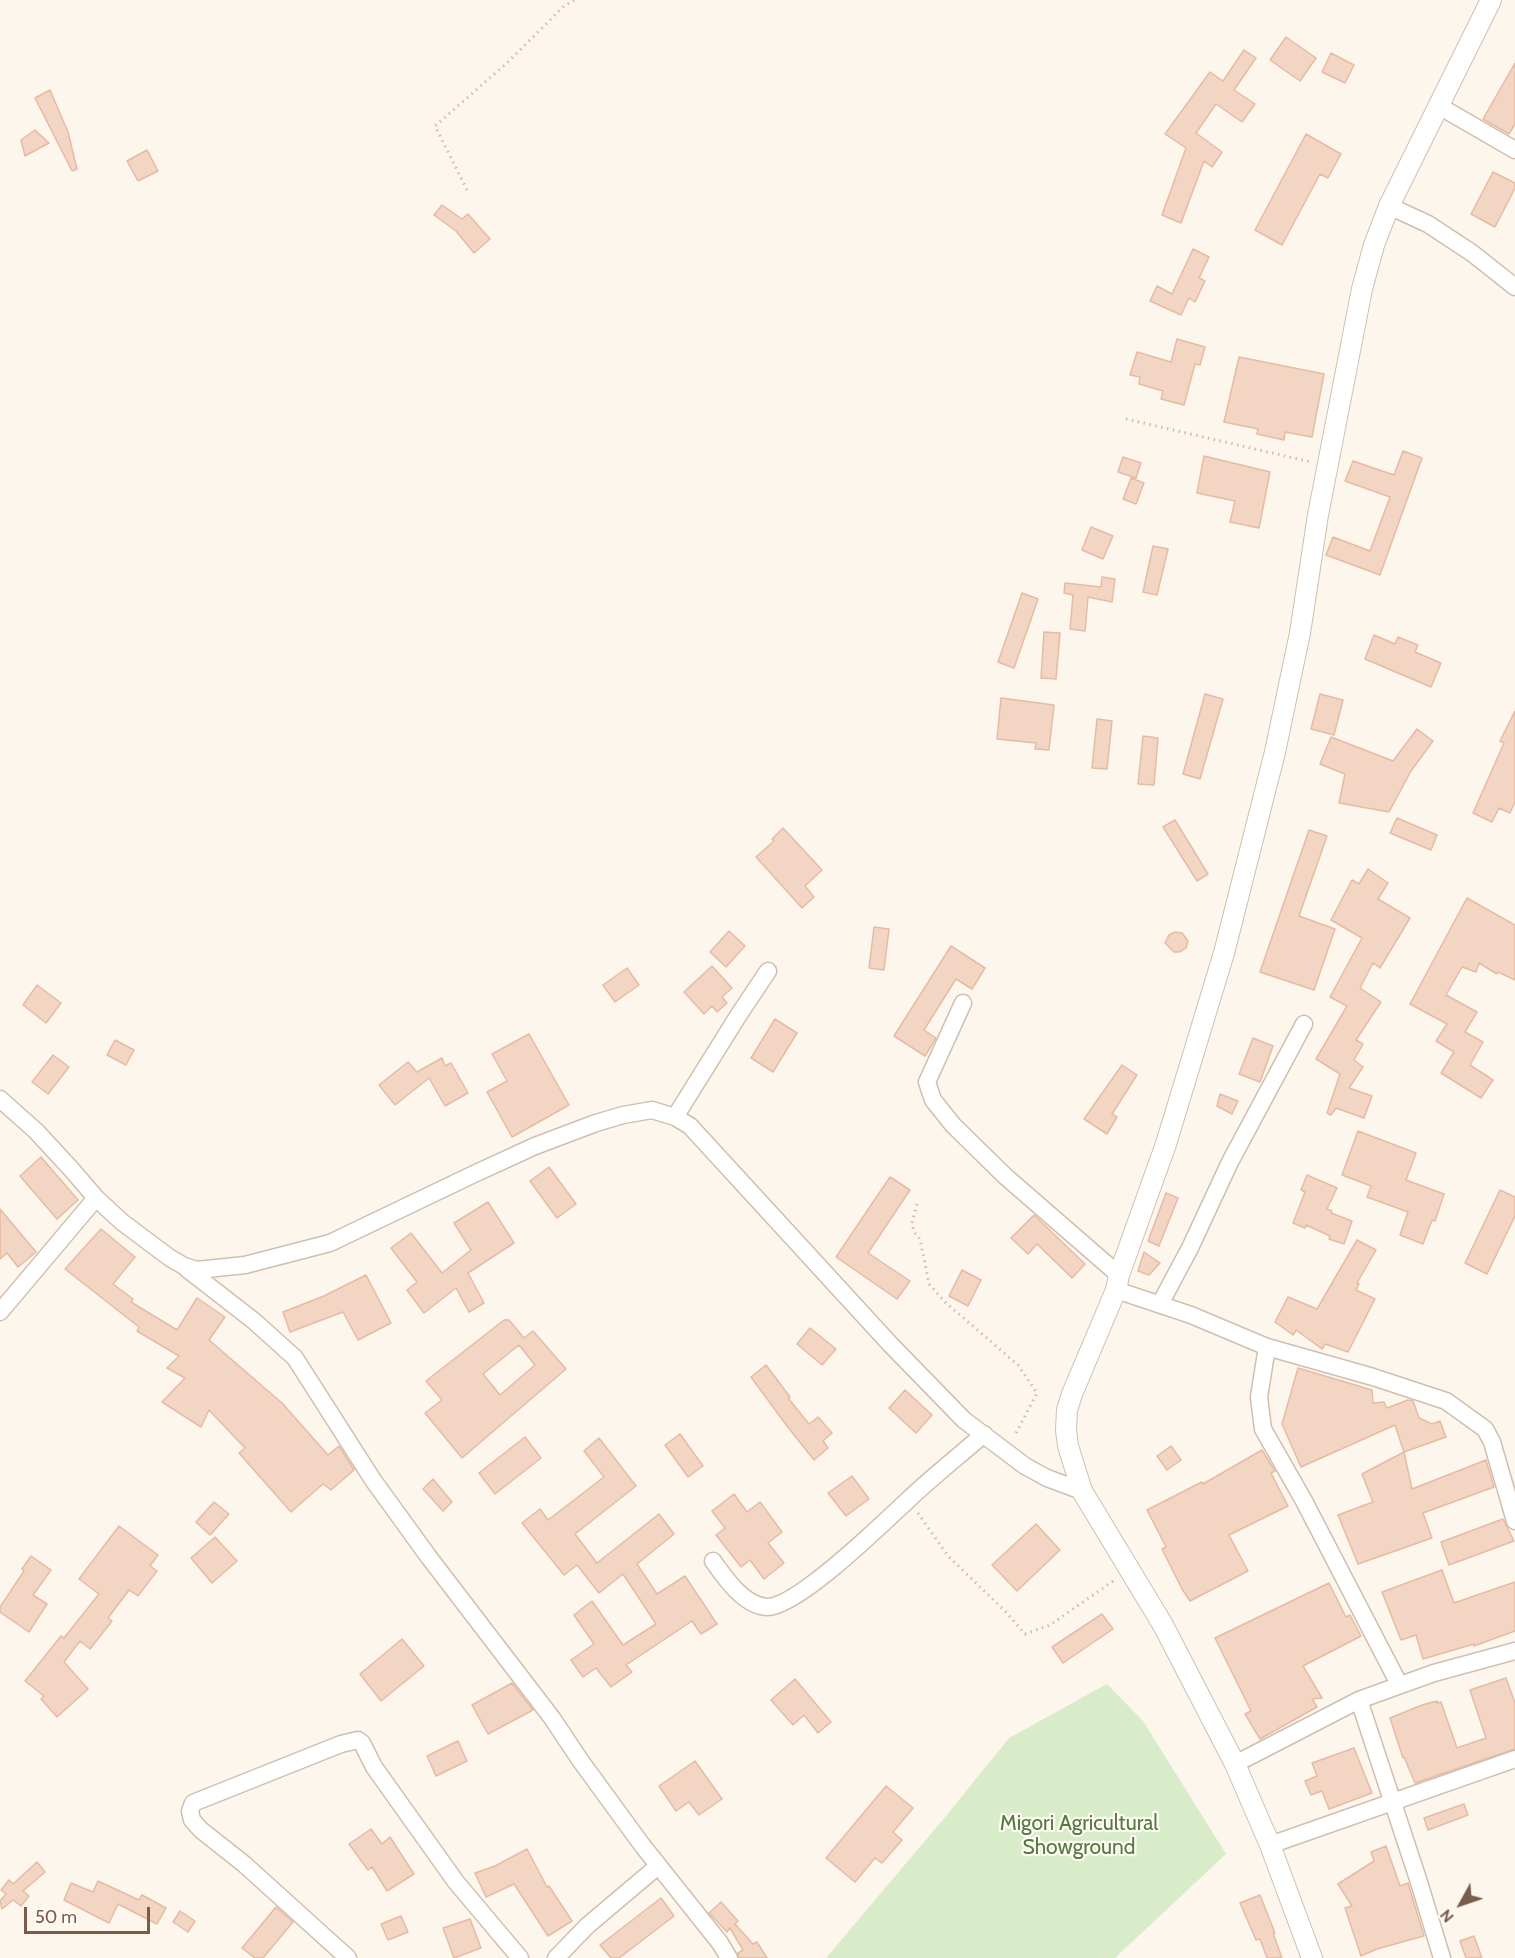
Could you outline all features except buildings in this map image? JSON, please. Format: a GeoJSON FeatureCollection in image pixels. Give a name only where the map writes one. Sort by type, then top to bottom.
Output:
{"type":"FeatureCollection","features":[{"type":"Feature","properties":{"kind":"street"},"geometry":{"type":"LineString","coordinates":[[1312,1958],[1270,1845],[1235,1764],[1163,1625],[1082,1491],[1068,1446],[1067,1410],[1117,1283],[1166,1144],[1224,953],[1275,752],[1300,633],[1318,514],[1362,289],[1374,245],[1389,206],[1491,0]]}},
{"type":"Feature","properties":{"kind":"street"},"geometry":{"type":"LineString","coordinates":[[1440,106],[1515,150]]}},
{"type":"Feature","properties":{"kind":"street"},"geometry":{"type":"LineString","coordinates":[[1389,206],[1428,224],[1472,253],[1515,287]]}},
{"type":"Feature","properties":{"kind":"street"},"geometry":{"type":"LineString","coordinates":[[675,1117],[768,971]]}},
{"type":"Feature","properties":{"kind":"street"},"geometry":{"type":"LineString","coordinates":[[963,1003],[927,1082],[933,1100],[953,1125],[1117,1283],[1160,1304],[1267,1347],[1373,1377],[1446,1401],[1485,1429],[1492,1442],[1515,1521]]}},
{"type":"Feature","properties":{"kind":"street"},"geometry":{"type":"LineString","coordinates":[[1160,1304],[1190,1248],[1230,1162],[1304,1024]]}},
{"type":"Feature","properties":{"kind":"street"},"geometry":{"type":"LineString","coordinates":[[0,1099],[36,1131],[96,1198],[138,1235],[184,1266],[254,1320],[295,1358],[373,1480],[552,1718],[658,1866],[729,1958]]}},
{"type":"Feature","properties":{"kind":"street"},"geometry":{"type":"LineString","coordinates":[[184,1266],[197,1270],[245,1265],[330,1244],[484,1169],[596,1123],[651,1110],[675,1117],[690,1126],[890,1344],[964,1420],[1025,1466],[1047,1478],[1082,1491]]}},
{"type":"Feature","properties":{"kind":"street"},"geometry":{"type":"LineString","coordinates":[[0,1312],[96,1198]]}},
{"type":"Feature","properties":{"kind":"street"},"geometry":{"type":"LineString","coordinates":[[1267,1347],[1259,1397],[1263,1429],[1304,1501],[1400,1684]]}},
{"type":"Feature","properties":{"kind":"street"},"geometry":{"type":"LineString","coordinates":[[713,1561],[723,1575],[751,1603],[770,1607],[794,1596],[871,1536],[908,1499],[984,1434]]}},
{"type":"Feature","properties":{"kind":"street"},"geometry":{"type":"LineString","coordinates":[[1235,1764],[1359,1700],[1400,1684],[1515,1651]]}},
{"type":"Feature","properties":{"kind":"street"},"geometry":{"type":"LineString","coordinates":[[1359,1700],[1442,1958]]}},
{"type":"Feature","properties":{"kind":"street"},"geometry":{"type":"LineString","coordinates":[[348,1958],[244,1864],[201,1830],[192,1820],[190,1811],[193,1803],[341,1744],[358,1740],[362,1743],[374,1767],[456,1882],[520,1958]]}},
{"type":"Feature","properties":{"kind":"street"},"geometry":{"type":"LineString","coordinates":[[1270,1845],[1515,1759]]}},
{"type":"Feature","properties":{"kind":"street"},"geometry":{"type":"LineString","coordinates":[[556,1958],[587,1926],[658,1866]]}},
{"type":"Feature","properties":{"kind":"path"},"geometry":{"type":"LineString","coordinates":[[467,190],[435,126],[508,62],[564,6],[575,0]]}},
{"type":"Feature","properties":{"kind":"path"},"geometry":{"type":"LineString","coordinates":[[1126,419],[1328,466]]}},
{"type":"Feature","properties":{"kind":"path"},"geometry":{"type":"LineString","coordinates":[[917,1204],[912,1223],[914,1232],[921,1239],[929,1284],[945,1302],[1018,1365],[1037,1393],[1007,1452]]}},
{"type":"Feature","properties":{"kind":"path"},"geometry":{"type":"LineString","coordinates":[[908,1499],[948,1556],[1005,1611],[1025,1634],[1050,1625],[1130,1570]]}},
{"type":"Feature","properties":{"kind":"green space","name":"Migori Agricultural Showground"},"geometry":{"type":"Polygon","coordinates":[[[1107,1684],[1143,1721],[1226,1854],[1115,1958],[826,1958],[1009,1738],[1107,1684]]]}}]}
